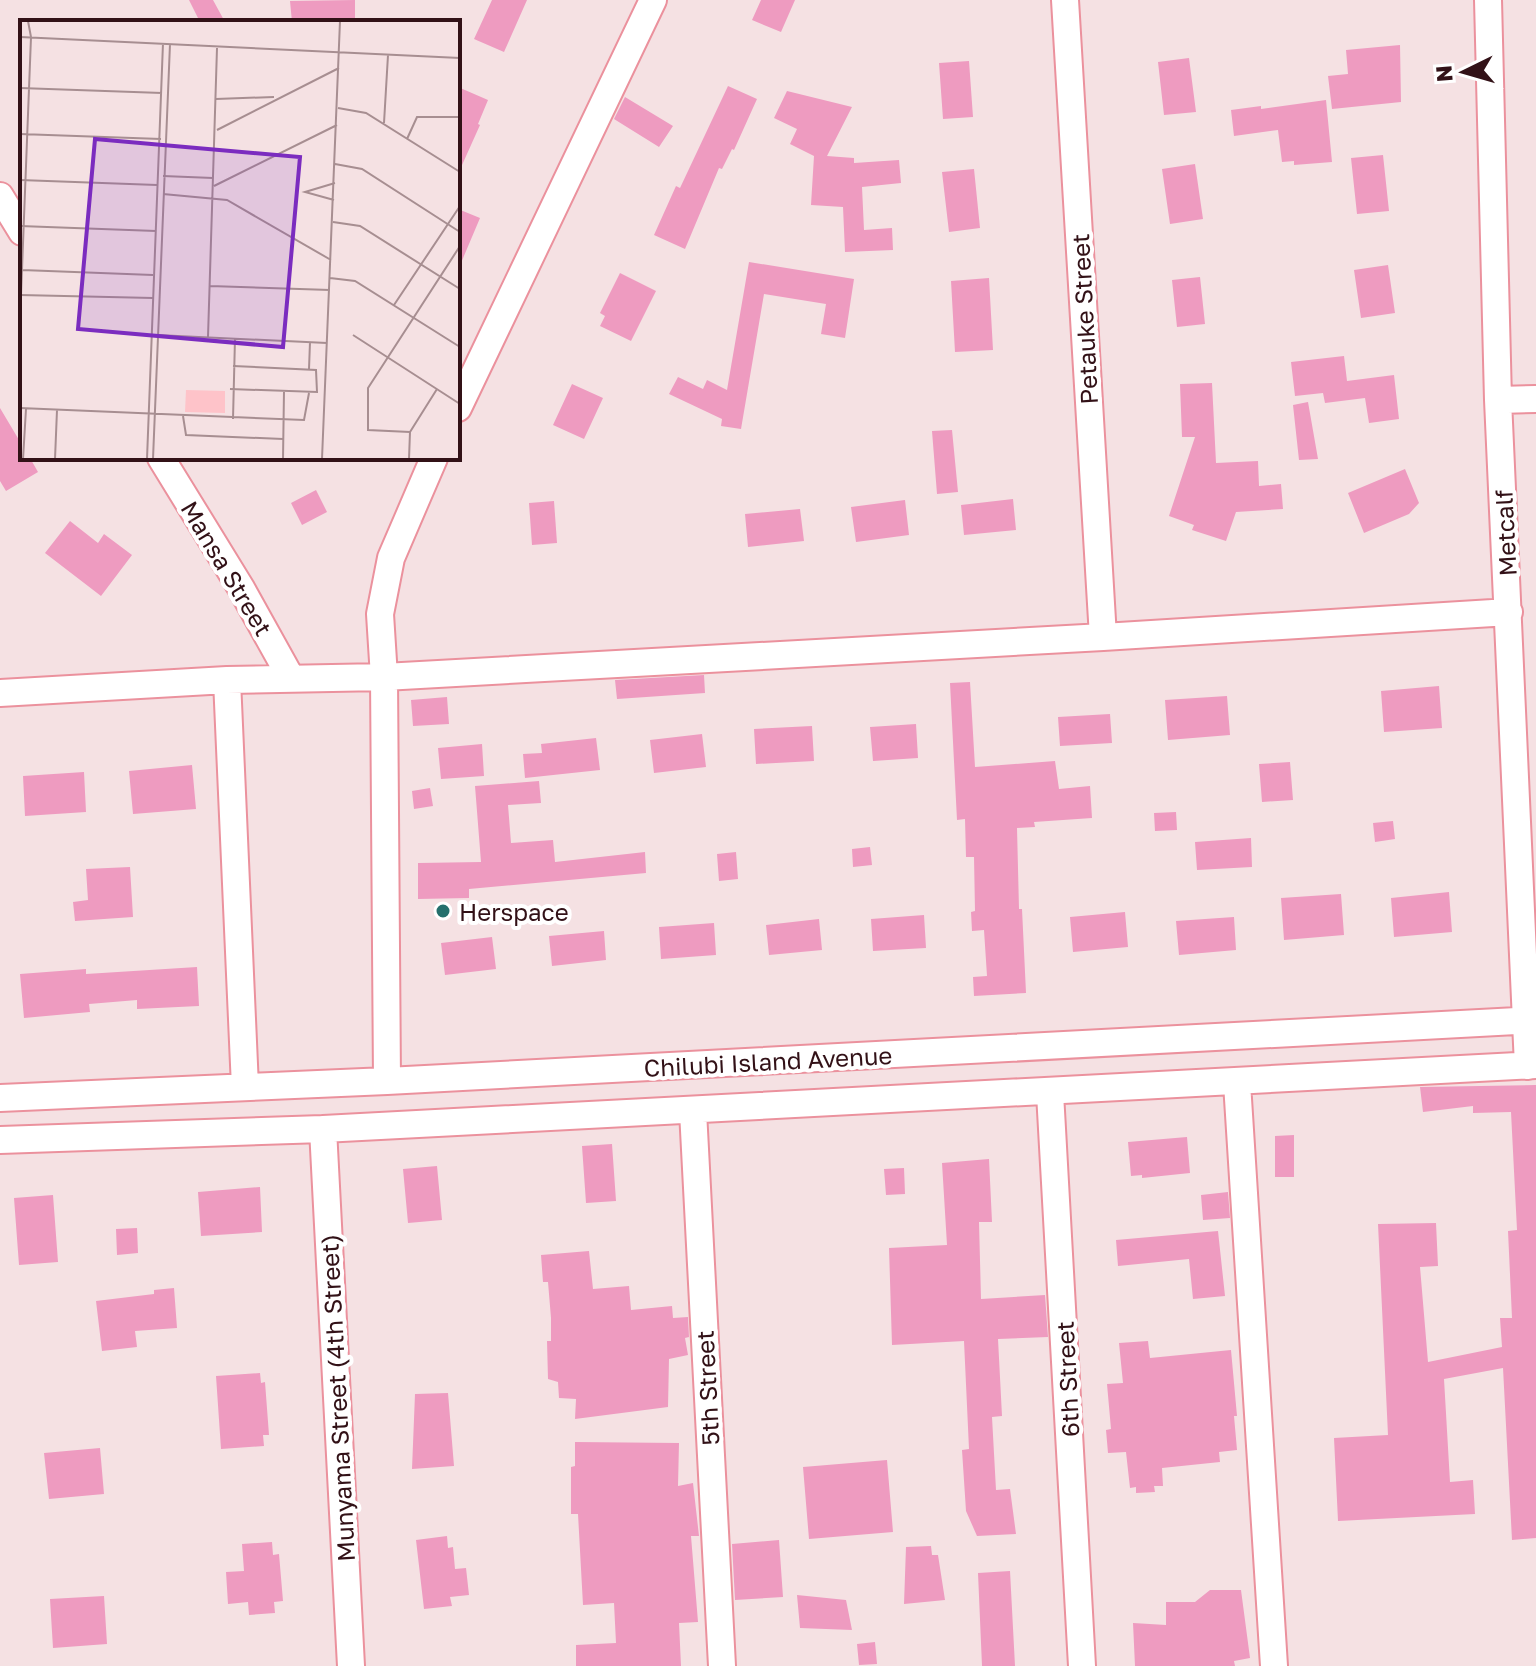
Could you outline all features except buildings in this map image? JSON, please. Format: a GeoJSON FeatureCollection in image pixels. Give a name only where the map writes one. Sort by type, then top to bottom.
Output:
{"type":"FeatureCollection","features":[{"type":"Feature","properties":{"kind":"street"},"geometry":{"type":"LineString","coordinates":[[460,404],[653,0]]}},
{"type":"Feature","properties":{"kind":"street","name":"Petauke Street"},"geometry":{"type":"LineString","coordinates":[[1065,0],[1103,637]]}},
{"type":"Feature","properties":{"kind":"street","name":"Metcalf"},"geometry":{"type":"LineString","coordinates":[[1488,0],[1498,400],[1532,1066]]}},
{"type":"Feature","properties":{"kind":"street"},"geometry":{"type":"LineString","coordinates":[[0,196],[20,229]]}},
{"type":"Feature","properties":{"kind":"street"},"geometry":{"type":"LineString","coordinates":[[1498,400],[1536,399]]}},
{"type":"Feature","properties":{"kind":"street","name":"Mansa Street"},"geometry":{"type":"LineString","coordinates":[[162,460],[241,588],[291,678]]}},
{"type":"Feature","properties":{"kind":"street"},"geometry":{"type":"LineString","coordinates":[[387,1081],[384,677],[380,614],[391,558],[433,460]]}},
{"type":"Feature","properties":{"kind":"street"},"geometry":{"type":"LineString","coordinates":[[0,693],[227,680],[384,677],[1509,612]]}},
{"type":"Feature","properties":{"kind":"street"},"geometry":{"type":"LineString","coordinates":[[227,680],[245,1087]]}},
{"type":"Feature","properties":{"kind":"street","name":"Chilubi Island Avenue"},"geometry":{"type":"LineString","coordinates":[[0,1098],[387,1081],[1531,1020]]}},
{"type":"Feature","properties":{"kind":"street","name":"Chilubi Island Avenue"},"geometry":{"type":"LineString","coordinates":[[0,1140],[323,1129],[1532,1066]]}},
{"type":"Feature","properties":{"kind":"street"},"geometry":{"type":"LineString","coordinates":[[1237,1083],[1274,1666]]}},
{"type":"Feature","properties":{"kind":"street","name":"6th Street"},"geometry":{"type":"LineString","coordinates":[[1050,1093],[1082,1666]]}},
{"type":"Feature","properties":{"kind":"street","name":"5th Street"},"geometry":{"type":"LineString","coordinates":[[693,1111],[722,1666]]}},
{"type":"Feature","properties":{"kind":"street","name":"Munyama Street (4th Street)"},"geometry":{"type":"LineString","coordinates":[[323,1129],[351,1666]]}},
{"type":"Feature","properties":{"kind":"place","name":"Herspace"},"geometry":{"type":"Point","coordinates":[443,911]}}]}
